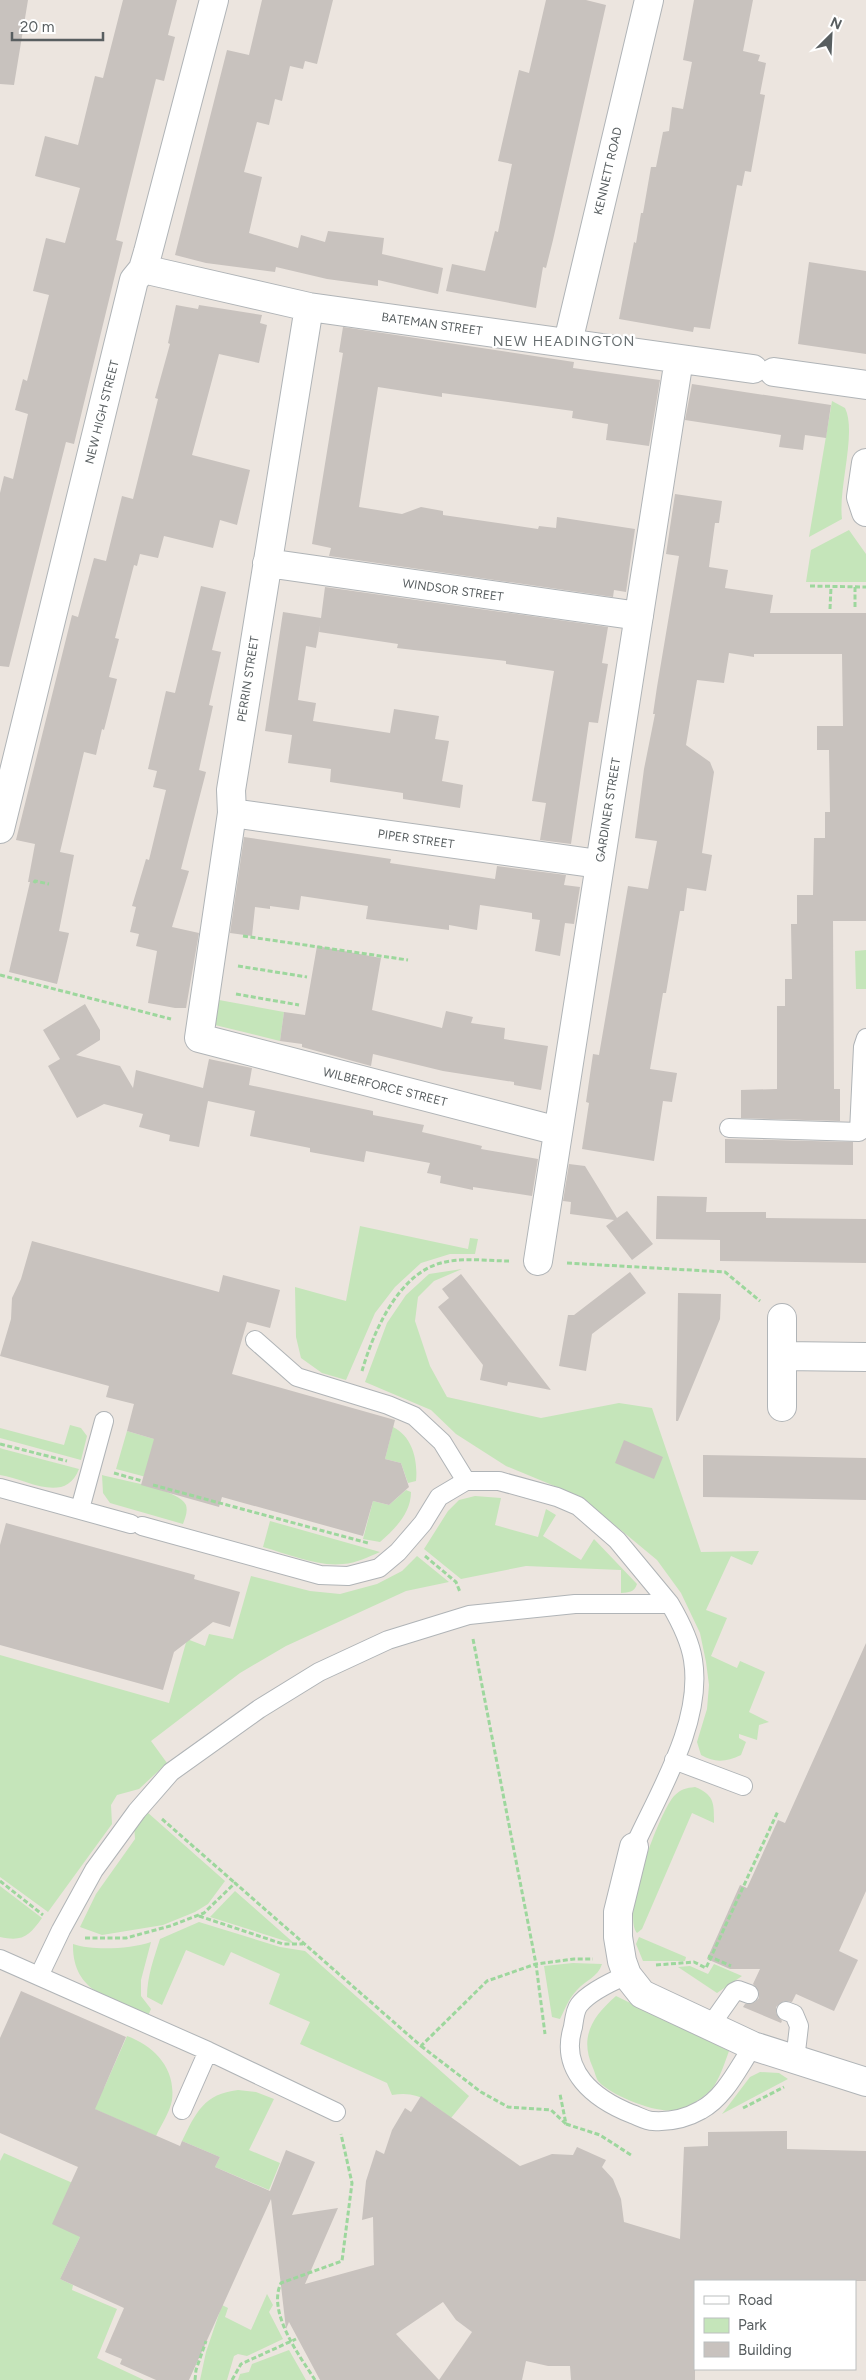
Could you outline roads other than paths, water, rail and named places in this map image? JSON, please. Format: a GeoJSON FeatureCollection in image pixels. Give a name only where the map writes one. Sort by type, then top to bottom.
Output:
{"type":"FeatureCollection","features":[{"type":"Feature","properties":{"kind":"street","name":"NEW HIGH STREET"},"geometry":{"type":"LineString","coordinates":[[2,814],[134,280],[143,269],[214,0]]}},
{"type":"Feature","properties":{"kind":"street","name":"KENNETT ROAD"},"geometry":{"type":"LineString","coordinates":[[568,342],[649,0]]}},
{"type":"Feature","properties":{"kind":"street","name":"BATEMAN STREET"},"geometry":{"type":"LineString","coordinates":[[143,269],[309,307],[866,385]]}},
{"type":"Feature","properties":{"kind":"street","name":"PERRIN STREET"},"geometry":{"type":"LineString","coordinates":[[207,1034],[206,990],[232,813],[231,790],[309,307]]}},
{"type":"Feature","properties":{"kind":"street","name":"GARDINER STREET"},"geometry":{"type":"LineString","coordinates":[[538,1261],[679,359]]}},
{"type":"Feature","properties":{"kind":"street"},"geometry":{"type":"LineString","coordinates":[[866,463],[861,497],[866,512]]}},
{"type":"Feature","properties":{"kind":"street","name":"WINDSOR STREET"},"geometry":{"type":"LineString","coordinates":[[267,563],[639,616]]}},
{"type":"Feature","properties":{"kind":"street","name":"PIPER STREET"},"geometry":{"type":"LineString","coordinates":[[232,813],[599,864]]}},
{"type":"Feature","properties":{"kind":"street","name":"WILBERFORCE STREET"},"geometry":{"type":"LineString","coordinates":[[207,1034],[558,1131]]}},
{"type":"Feature","properties":{"kind":"street"},"geometry":{"type":"LineString","coordinates":[[782,1318],[782,1407]]}},
{"type":"Feature","properties":{"kind":"street"},"geometry":{"type":"LineString","coordinates":[[782,1356],[866,1357]]}},
{"type":"Feature","properties":{"kind":"street"},"geometry":{"type":"LineString","coordinates":[[634,1847],[618,1912],[618,1937],[622,1961],[627,1974],[642,1994],[753,2046],[792,2072],[866,2082]]}},
{"type":"Feature","properties":{"kind":"lane"},"geometry":{"type":"LineString","coordinates":[[729,1128],[859,1132],[863,1047],[866,1038]]}},
{"type":"Feature","properties":{"kind":"lane"},"geometry":{"type":"LineString","coordinates":[[255,1340],[297,1376],[355,1394],[414,1416],[442,1442],[466,1481]]}},
{"type":"Feature","properties":{"kind":"lane"},"geometry":{"type":"LineString","coordinates":[[80,1510],[104,1421]]}},
{"type":"Feature","properties":{"kind":"lane"},"geometry":{"type":"LineString","coordinates":[[0,1488],[320,1575],[348,1576],[379,1568],[398,1552],[423,1523],[439,1497],[466,1481],[499,1481],[557,1497],[578,1506],[617,1540],[670,1604],[682,1624],[693,1660],[694,1696],[686,1728],[674,1760],[634,1847]]}},
{"type":"Feature","properties":{"kind":"lane"},"geometry":{"type":"LineString","coordinates":[[40,1976],[61,1930],[94,1870],[137,1811],[171,1772],[259,1709],[319,1672],[388,1640],[468,1615],[575,1604],[670,1604]]}},
{"type":"Feature","properties":{"kind":"lane"},"geometry":{"type":"LineString","coordinates":[[674,1760],[743,1786]]}},
{"type":"Feature","properties":{"kind":"lane"},"geometry":{"type":"LineString","coordinates":[[2,1961],[208,2051],[336,2112]]}},
{"type":"Feature","properties":{"kind":"lane"},"geometry":{"type":"LineString","coordinates":[[627,1974],[605,1985],[579,2005],[572,2030],[569,2049],[579,2079],[598,2098],[651,2122],[678,2119],[701,2110],[721,2094],[753,2046]]}},
{"type":"Feature","properties":{"kind":"lane"},"geometry":{"type":"LineString","coordinates":[[710,2026],[734,1992],[738,1990],[749,1994]]}},
{"type":"Feature","properties":{"kind":"lane"},"geometry":{"type":"LineString","coordinates":[[786,2011],[794,2014],[799,2026],[792,2072]]}},
{"type":"Feature","properties":{"kind":"lane"},"geometry":{"type":"LineString","coordinates":[[182,2110],[208,2051]]}},
{"type":"Feature","properties":{"kind":"district","name":"NEW HEADINGTON"},"geometry":{"type":"Point","coordinates":[564,341]}}]}
